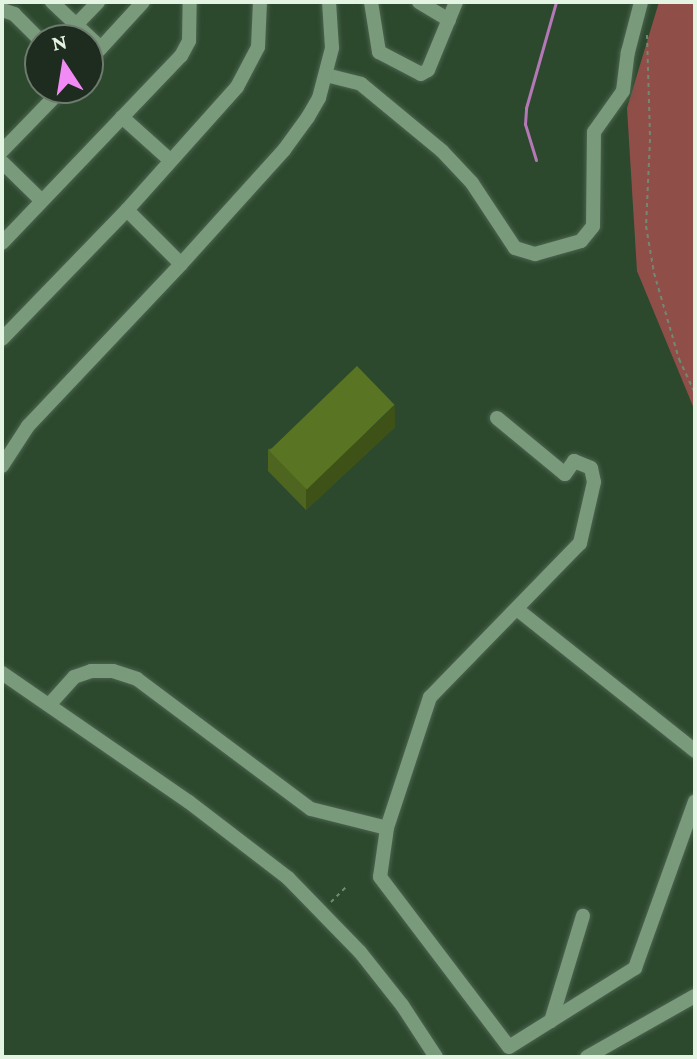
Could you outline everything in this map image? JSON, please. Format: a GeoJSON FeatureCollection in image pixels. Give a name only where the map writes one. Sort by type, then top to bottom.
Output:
{"type":"FeatureCollection","features":[{"type":"Feature","properties":{"kind":"street"},"geometry":{"type":"LineString","coordinates":[[52,2],[75,24]]}},
{"type":"Feature","properties":{"kind":"street"},"geometry":{"type":"LineString","coordinates":[[77,24],[98,2]]}},
{"type":"Feature","properties":{"kind":"street"},"geometry":{"type":"LineString","coordinates":[[104,45],[143,2]]}},
{"type":"Feature","properties":{"kind":"street"},"geometry":{"type":"LineString","coordinates":[[2,243],[181,56],[189,41],[190,2]]}},
{"type":"Feature","properties":{"kind":"street"},"geometry":{"type":"LineString","coordinates":[[3,335],[127,210],[250,67],[260,39],[260,2]]}},
{"type":"Feature","properties":{"kind":"street"},"geometry":{"type":"LineString","coordinates":[[2,466],[28,426],[284,150],[319,98],[326,75],[332,48],[329,2]]}},
{"type":"Feature","properties":{"kind":"street"},"geometry":{"type":"LineString","coordinates":[[371,2],[379,52],[421,74],[428,70],[456,2]]}},
{"type":"Feature","properties":{"kind":"street"},"geometry":{"type":"LineString","coordinates":[[419,2],[449,20]]}},
{"type":"Feature","properties":{"kind":"street"},"geometry":{"type":"LineString","coordinates":[[326,75],[361,84],[442,151],[472,183],[515,248],[535,254],[581,241],[593,226],[594,132],[623,91],[628,52],[641,2]]}},
{"type":"Feature","properties":{"kind":"street"},"geometry":{"type":"LineString","coordinates":[[2,10],[14,14],[24,24]]}},
{"type":"Feature","properties":{"kind":"street"},"geometry":{"type":"LineString","coordinates":[[2,151],[48,104]]}},
{"type":"Feature","properties":{"kind":"street"},"geometry":{"type":"LineString","coordinates":[[122,117],[170,160]]}},
{"type":"Feature","properties":{"kind":"street"},"geometry":{"type":"LineString","coordinates":[[2,162],[41,200]]}},
{"type":"Feature","properties":{"kind":"street"},"geometry":{"type":"LineString","coordinates":[[127,210],[181,264]]}},
{"type":"Feature","properties":{"kind":"street"},"geometry":{"type":"LineString","coordinates":[[497,418],[565,474],[574,461],[591,468],[594,482],[580,543],[430,697],[387,828],[380,877],[509,1047],[635,968],[695,801]]}},
{"type":"Feature","properties":{"kind":"street"},"geometry":{"type":"LineString","coordinates":[[518,610],[695,751]]}},
{"type":"Feature","properties":{"kind":"street"},"geometry":{"type":"LineString","coordinates":[[49,705],[74,677],[91,671],[113,671],[137,679],[311,809],[387,828]]}},
{"type":"Feature","properties":{"kind":"street"},"geometry":{"type":"LineString","coordinates":[[2,673],[236,836],[322,912],[402,1005],[436,1057]]}},
{"type":"Feature","properties":{"kind":"street"},"geometry":{"type":"LineString","coordinates":[[551,1021],[583,916]]}},
{"type":"Feature","properties":{"kind":"street"},"geometry":{"type":"LineString","coordinates":[[587,1057],[695,996]]}},
{"type":"Feature","properties":{"kind":"path"},"geometry":{"type":"LineString","coordinates":[[646,25],[650,139],[646,226],[654,273],[679,359],[695,394]]}},
{"type":"Feature","properties":{"kind":"path"},"geometry":{"type":"LineString","coordinates":[[322,912],[347,886]]}},
{"type":"Feature","properties":{"kind":"shaded area"},"geometry":{"type":"Polygon","coordinates":[[[659,2],[695,2],[695,411],[637,271],[627,108],[659,2]]]}},
{"type":"Feature","properties":{"kind":"building"},"geometry":{"type":"Polygon","coordinates":[[[357,366],[395,405],[307,490],[269,451],[357,366]]]}},
{"type":"Feature","properties":{"kind":"waterway"},"geometry":{"type":"LineString","coordinates":[[536,160],[525,124],[526,108],[556,2]]}}]}
